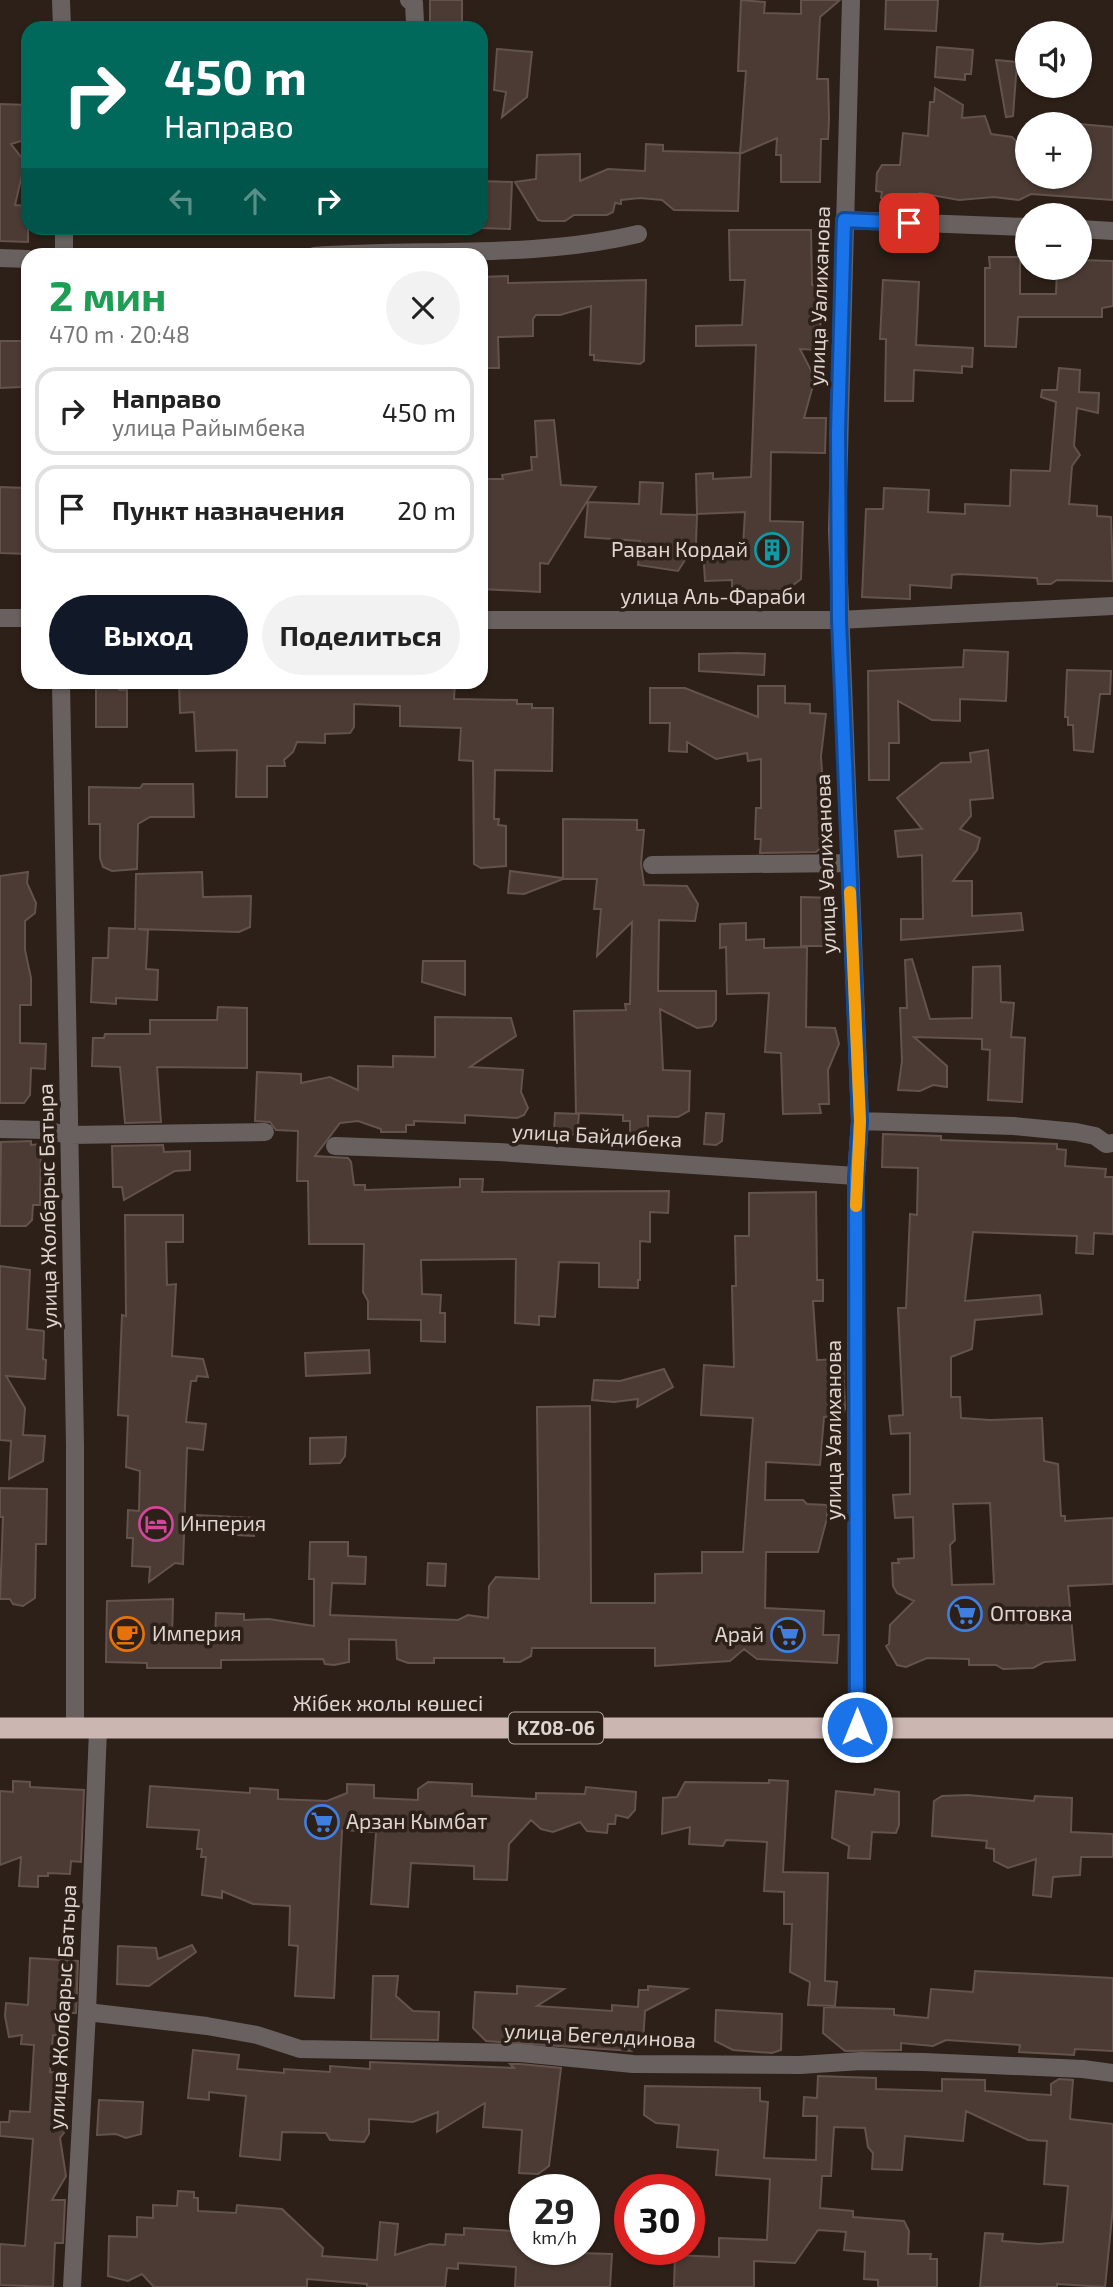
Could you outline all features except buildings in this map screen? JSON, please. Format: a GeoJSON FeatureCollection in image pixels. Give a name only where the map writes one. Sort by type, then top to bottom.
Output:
{"type":"FeatureCollection","features":[{"type":"Feature","properties":{"kind":"highway","name":"Жібек жолы көшесі"},"geometry":{"type":"LineString","coordinates":[[0,1728],[1113,1728]]}},
{"type":"Feature","properties":{"kind":"street"},"geometry":{"type":"LineString","coordinates":[[61,0],[62,21]]}},
{"type":"Feature","properties":{"kind":"street"},"geometry":{"type":"LineString","coordinates":[[409,0],[414,3],[415,21]]}},
{"type":"Feature","properties":{"kind":"street","name":"улица Уалиханова"},"geometry":{"type":"LineString","coordinates":[[851,0],[838,433],[839,620],[860,1121],[856,1177],[857,1727]]}},
{"type":"Feature","properties":{"kind":"street"},"geometry":{"type":"LineString","coordinates":[[844,220],[1015,227]]}},
{"type":"Feature","properties":{"kind":"street"},"geometry":{"type":"LineString","coordinates":[[1092,230],[1113,231]]}},
{"type":"Feature","properties":{"kind":"street"},"geometry":{"type":"LineString","coordinates":[[488,250],[601,243],[638,234]]}},
{"type":"Feature","properties":{"kind":"street"},"geometry":{"type":"LineString","coordinates":[[0,258],[21,259]]}},
{"type":"Feature","properties":{"kind":"street","name":"улица Аль-Фараби"},"geometry":{"type":"LineString","coordinates":[[488,620],[839,620],[1113,607]]}},
{"type":"Feature","properties":{"kind":"street"},"geometry":{"type":"LineString","coordinates":[[0,618],[21,618]]}},
{"type":"Feature","properties":{"kind":"street","name":"улица Жолбарыс Батыра"},"geometry":{"type":"LineString","coordinates":[[61,689],[75,1473],[75,1729]]}},
{"type":"Feature","properties":{"kind":"street"},"geometry":{"type":"LineString","coordinates":[[652,865],[849,863]]}},
{"type":"Feature","properties":{"kind":"street"},"geometry":{"type":"LineString","coordinates":[[860,1121],[1014,1126],[1076,1132],[1095,1136],[1106,1144],[1113,1143]]}},
{"type":"Feature","properties":{"kind":"street"},"geometry":{"type":"LineString","coordinates":[[0,1129],[44,1130],[69,1135],[265,1132]]}},
{"type":"Feature","properties":{"kind":"street","name":"улица Байдибека"},"geometry":{"type":"LineString","coordinates":[[335,1146],[499,1152],[856,1177]]}},
{"type":"Feature","properties":{"kind":"street","name":"улица Жолбарыс Батыра"},"geometry":{"type":"LineString","coordinates":[[72,2287],[88,2012],[98,1729]]}},
{"type":"Feature","properties":{"kind":"street","name":"улица Бегелдинова"},"geometry":{"type":"LineString","coordinates":[[88,2012],[207,2026],[257,2035],[300,2049],[521,2053],[632,2064],[800,2066],[861,2061],[924,2062],[1113,2073]]}},
{"type":"Feature","properties":{"kind":"slow traffic"},"geometry":{"type":"LineString","coordinates":[[850,892],[860,1121],[856,1206]]}},
{"type":"Feature","properties":{"kind":"place","name":"Раван Кордай"},"geometry":{"type":"Point","coordinates":[772,550]}},
{"type":"Feature","properties":{"kind":"place","name":"Инперия"},"geometry":{"type":"Point","coordinates":[156,1524]}},
{"type":"Feature","properties":{"kind":"place","name":"Оптовка"},"geometry":{"type":"Point","coordinates":[965,1614]}},
{"type":"Feature","properties":{"kind":"place","name":"Империя"},"geometry":{"type":"Point","coordinates":[127,1634]}},
{"type":"Feature","properties":{"kind":"place","name":"Арай"},"geometry":{"type":"Point","coordinates":[788,1635]}},
{"type":"Feature","properties":{"kind":"place","name":"Арзан Кымбат"},"geometry":{"type":"Point","coordinates":[322,1822]}},
{"type":"Feature","properties":{"kind":"route"},"geometry":{"type":"LineString","coordinates":[[857,1727],[856,1177],[860,1121],[838,552],[838,433],[844,220],[909,223]]}}]}
